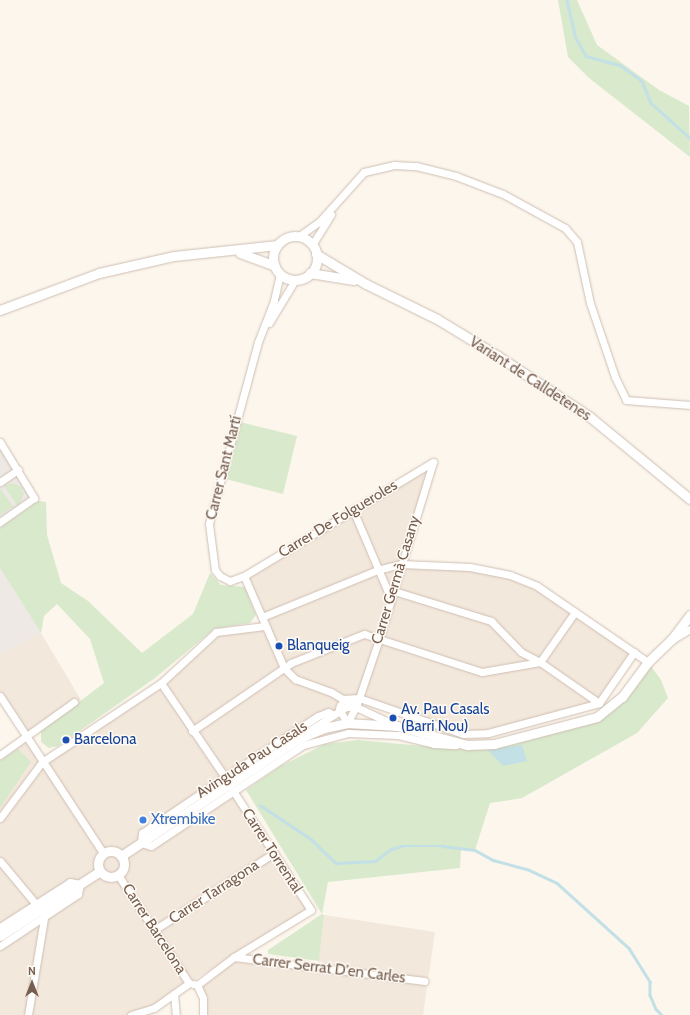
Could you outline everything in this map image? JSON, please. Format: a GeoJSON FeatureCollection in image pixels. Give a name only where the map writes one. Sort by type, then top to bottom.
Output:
{"type":"FeatureCollection","features":[{"type":"Feature","properties":{"kind":"street"},"geometry":{"type":"LineString","coordinates":[[278,270],[273,255],[278,245],[286,238],[299,236],[319,222],[364,172],[394,165],[416,166],[456,176],[503,194],[565,228],[577,242],[590,304],[615,377],[626,400],[690,405]]}},
{"type":"Feature","properties":{"kind":"street"},"geometry":{"type":"LineString","coordinates":[[312,244],[356,180]]}},
{"type":"Feature","properties":{"kind":"street"},"geometry":{"type":"LineString","coordinates":[[226,250],[253,256],[296,280],[310,273],[316,266],[316,254],[312,244],[299,236]]}},
{"type":"Feature","properties":{"kind":"street"},"geometry":{"type":"LineString","coordinates":[[0,310],[99,273],[174,256],[278,245]]}},
{"type":"Feature","properties":{"kind":"street","name":"Variant de Calldetenes"},"geometry":{"type":"LineString","coordinates":[[316,254],[366,284],[437,319],[504,360],[590,417],[686,496],[690,504]]}},
{"type":"Feature","properties":{"kind":"street","name":"Carrer Sant Martí"},"geometry":{"type":"LineString","coordinates":[[244,576],[230,581],[220,576],[215,570],[209,524],[247,379],[278,270]]}},
{"type":"Feature","properties":{"kind":"street","name":"Variant de Calldetenes"},"geometry":{"type":"LineString","coordinates":[[310,273],[366,284]]}},
{"type":"Feature","properties":{"kind":"street","name":"Carrer Sant Martí"},"geometry":{"type":"LineString","coordinates":[[247,379],[266,329],[296,280]]}},
{"type":"Feature","properties":{"kind":"street"},"geometry":{"type":"LineString","coordinates":[[0,442],[34,498],[0,522]]}},
{"type":"Feature","properties":{"kind":"street","name":"Carrer De Folgueroles"},"geometry":{"type":"LineString","coordinates":[[244,576],[432,462]]}},
{"type":"Feature","properties":{"kind":"street","name":"Carrer Germà Casany"},"geometry":{"type":"LineString","coordinates":[[359,698],[394,591],[432,462]]}},
{"type":"Feature","properties":{"kind":"street"},"geometry":{"type":"LineString","coordinates":[[0,482],[18,470]]}},
{"type":"Feature","properties":{"kind":"street"},"geometry":{"type":"LineString","coordinates":[[353,510],[377,570],[391,598]]}},
{"type":"Feature","properties":{"kind":"street"},"geometry":{"type":"LineString","coordinates":[[262,617],[377,570],[401,564],[470,567],[510,575],[537,586],[648,662]]}},
{"type":"Feature","properties":{"kind":"street"},"geometry":{"type":"LineString","coordinates":[[244,576],[284,668],[295,679],[342,699],[356,707]]}},
{"type":"Feature","properties":{"kind":"street"},"geometry":{"type":"LineString","coordinates":[[394,591],[491,621],[521,652],[540,662],[600,703]]}},
{"type":"Feature","properties":{"kind":"street"},"geometry":{"type":"LineString","coordinates":[[192,731],[291,663],[364,634],[482,672],[540,662],[576,612]]}},
{"type":"Feature","properties":{"kind":"street"},"geometry":{"type":"LineString","coordinates":[[467,745],[494,744],[597,717],[622,697],[648,662],[672,639],[689,614]]}},
{"type":"Feature","properties":{"kind":"street"},"geometry":{"type":"LineString","coordinates":[[0,818],[42,762],[161,683],[216,632],[265,626]]}},
{"type":"Feature","properties":{"kind":"street"},"geometry":{"type":"LineString","coordinates":[[672,639],[690,629]]}},
{"type":"Feature","properties":{"kind":"street"},"geometry":{"type":"LineString","coordinates":[[342,699],[359,698],[464,734],[488,733],[600,703],[634,652]]}},
{"type":"Feature","properties":{"kind":"street"},"geometry":{"type":"LineString","coordinates":[[161,683],[192,731],[225,777]]}},
{"type":"Feature","properties":{"kind":"street"},"geometry":{"type":"LineString","coordinates":[[0,696],[103,853]]}},
{"type":"Feature","properties":{"kind":"street"},"geometry":{"type":"LineString","coordinates":[[347,723],[359,698]]}},
{"type":"Feature","properties":{"kind":"street"},"geometry":{"type":"LineString","coordinates":[[342,699],[339,709],[347,723]]}},
{"type":"Feature","properties":{"kind":"street"},"geometry":{"type":"LineString","coordinates":[[0,755],[74,702]]}},
{"type":"Feature","properties":{"kind":"street","name":"Avinguda Pau Casals"},"geometry":{"type":"LineString","coordinates":[[121,856],[298,739],[339,709],[356,707],[398,726],[467,745]]}},
{"type":"Feature","properties":{"kind":"street","name":"Avinguda Pau Casals"},"geometry":{"type":"LineString","coordinates":[[141,843],[142,833],[318,716],[328,712],[332,714]]}},
{"type":"Feature","properties":{"kind":"street","name":"Avinguda Pau Casals"},"geometry":{"type":"LineString","coordinates":[[298,739],[324,728],[347,723],[398,726]]}},
{"type":"Feature","properties":{"kind":"street","name":"Avinguda Pau Casals"},"geometry":{"type":"LineString","coordinates":[[141,843],[151,846],[303,746],[348,733],[398,735],[434,744],[467,745]]}},
{"type":"Feature","properties":{"kind":"street","name":"Carrer Torrental"},"geometry":{"type":"LineString","coordinates":[[233,791],[311,910],[234,957]]}},
{"type":"Feature","properties":{"kind":"street"},"geometry":{"type":"LineString","coordinates":[[116,852],[121,856],[124,863],[118,875],[105,876],[100,872],[99,859],[103,853],[116,852]]}},
{"type":"Feature","properties":{"kind":"street","name":"Carrer Tarragona"},"geometry":{"type":"LineString","coordinates":[[154,930],[274,853]]}},
{"type":"Feature","properties":{"kind":"street"},"geometry":{"type":"LineString","coordinates":[[0,861],[36,903]]}},
{"type":"Feature","properties":{"kind":"street"},"geometry":{"type":"LineString","coordinates":[[0,936],[100,872]]}},
{"type":"Feature","properties":{"kind":"street","name":"Carrer Barcelona"},"geometry":{"type":"LineString","coordinates":[[118,875],[189,982]]}},
{"type":"Feature","properties":{"kind":"street"},"geometry":{"type":"LineString","coordinates":[[0,927],[70,882],[80,884]]}},
{"type":"Feature","properties":{"kind":"street"},"geometry":{"type":"LineString","coordinates":[[0,946],[78,894],[80,884]]}},
{"type":"Feature","properties":{"kind":"street"},"geometry":{"type":"LineString","coordinates":[[28,1015],[44,918]]}},
{"type":"Feature","properties":{"kind":"street"},"geometry":{"type":"LineString","coordinates":[[197,985],[234,957]]}},
{"type":"Feature","properties":{"kind":"street","name":"Carrer Serrat D'en Carles"},"geometry":{"type":"LineString","coordinates":[[234,957],[424,981]]}},
{"type":"Feature","properties":{"kind":"street"},"geometry":{"type":"LineString","coordinates":[[131,1015],[154,1008],[189,982],[197,985],[203,998],[203,1015]]}},
{"type":"Feature","properties":{"kind":"street"},"geometry":{"type":"LineString","coordinates":[[174,994],[176,1015]]}},
{"type":"Feature","properties":{"kind":"shaded area"},"geometry":{"type":"Polygon","coordinates":[[[0,441],[34,498],[0,522],[0,441]]]}},
{"type":"Feature","properties":{"kind":"shaded area"},"geometry":{"type":"Polygon","coordinates":[[[433,462],[401,564],[470,567],[537,586],[634,652],[599,703],[488,733],[463,734],[359,698],[342,699],[339,709],[328,712],[225,777],[308,910],[189,983],[154,1008],[131,1015],[0,1015],[0,752],[26,737],[42,762],[161,683],[216,632],[264,626],[244,576],[433,462]]]}},
{"type":"Feature","properties":{"kind":"shaded area"},"geometry":{"type":"Polygon","coordinates":[[[0,568],[41,633],[0,655],[0,568]]]}},
{"type":"Feature","properties":{"kind":"shaded area"},"geometry":{"type":"Polygon","coordinates":[[[41,633],[81,700],[26,737],[0,698],[0,655],[41,633]]]}},
{"type":"Feature","properties":{"kind":"shaded area"},"geometry":{"type":"Polygon","coordinates":[[[324,915],[435,932],[423,1015],[203,1015],[197,985],[234,957],[318,967],[324,915]]]}},
{"type":"Feature","properties":{"kind":"green space"},"geometry":{"type":"Polygon","coordinates":[[[558,0],[577,0],[597,45],[659,90],[689,106],[690,157],[589,78],[568,57],[558,0]]]}},
{"type":"Feature","properties":{"kind":"green space"},"geometry":{"type":"Polygon","coordinates":[[[236,421],[297,436],[283,494],[222,478],[236,421]]]}},
{"type":"Feature","properties":{"kind":"green space"},"geometry":{"type":"Polygon","coordinates":[[[13,483],[21,487],[24,494],[18,507],[4,486],[13,483]]]}},
{"type":"Feature","properties":{"kind":"green space"},"geometry":{"type":"Polygon","coordinates":[[[0,488],[15,509],[12,507],[0,515],[0,488]]]}},
{"type":"Feature","properties":{"kind":"green space"},"geometry":{"type":"Polygon","coordinates":[[[38,501],[46,502],[47,535],[61,583],[88,601],[142,653],[193,614],[210,573],[221,585],[245,587],[256,615],[250,623],[214,629],[155,678],[58,746],[49,748],[41,742],[41,731],[104,683],[90,639],[57,604],[44,616],[41,633],[0,568],[0,528],[38,501]]]}},
{"type":"Feature","properties":{"kind":"green space"},"geometry":{"type":"Polygon","coordinates":[[[648,662],[661,680],[668,698],[637,733],[522,798],[490,803],[475,850],[461,849],[460,868],[328,882],[322,914],[246,790],[281,766],[325,744],[358,740],[433,747],[494,744],[597,717],[622,697],[648,662]]]}},
{"type":"Feature","properties":{"kind":"green space"},"geometry":{"type":"Polygon","coordinates":[[[18,749],[31,762],[0,808],[0,761],[18,749]]]}},
{"type":"Feature","properties":{"kind":"green space"},"geometry":{"type":"Polygon","coordinates":[[[322,914],[324,915],[319,961],[268,954],[268,950],[322,914]]]}},
{"type":"Feature","properties":{"kind":"water"},"geometry":{"type":"Polygon","coordinates":[[[522,745],[527,761],[503,766],[488,750],[522,745]]]}},
{"type":"Feature","properties":{"kind":"waterway"},"geometry":{"type":"LineString","coordinates":[[567,0],[575,36],[586,56],[620,65],[642,81],[651,103],[690,138]]}},
{"type":"Feature","properties":{"kind":"waterway"},"geometry":{"type":"LineString","coordinates":[[260,805],[311,839],[336,863],[375,861],[391,849],[402,846],[442,846],[475,850],[493,860],[527,869],[557,883],[629,948],[650,982],[650,995],[656,1009],[662,1015]]}},
{"type":"Feature","properties":{"kind":"place","name":"Blanqueig"},"geometry":{"type":"Point","coordinates":[279,646]}},
{"type":"Feature","properties":{"kind":"place","name":"Av. Pau Casals (Barri Nou)"},"geometry":{"type":"Point","coordinates":[393,718]}},
{"type":"Feature","properties":{"kind":"place","name":"Barcelona"},"geometry":{"type":"Point","coordinates":[66,740]}},
{"type":"Feature","properties":{"kind":"place","name":"Xtrembike"},"geometry":{"type":"Point","coordinates":[143,820]}}]}
